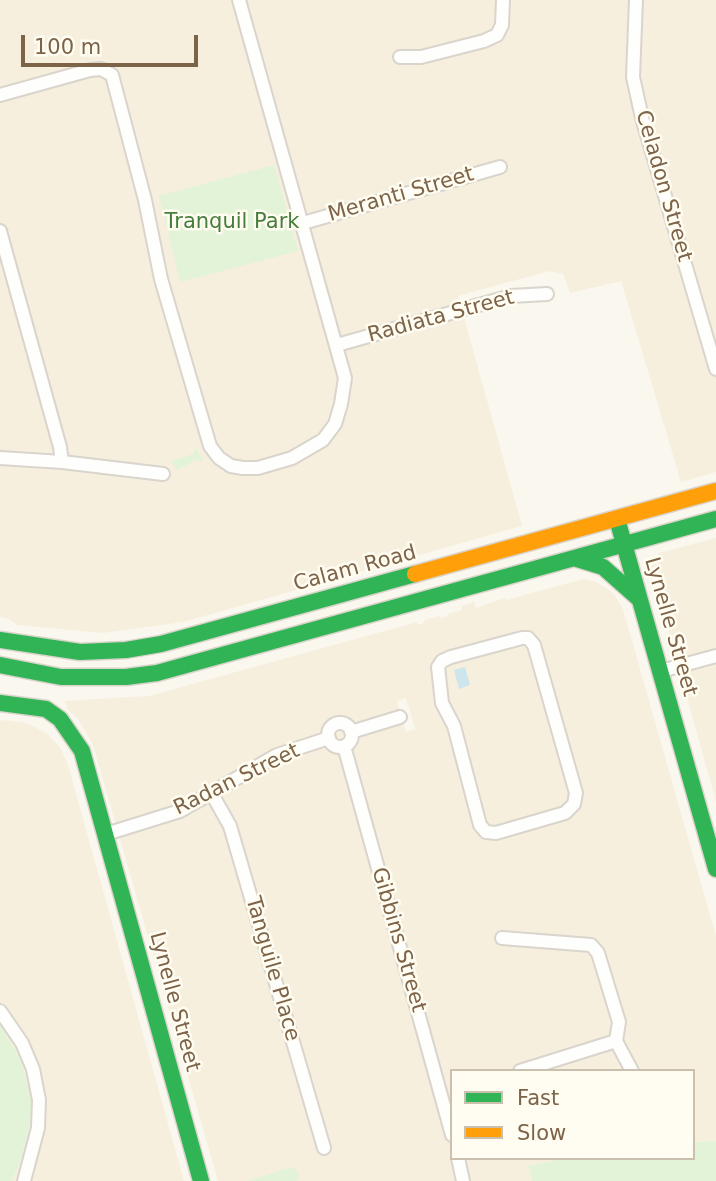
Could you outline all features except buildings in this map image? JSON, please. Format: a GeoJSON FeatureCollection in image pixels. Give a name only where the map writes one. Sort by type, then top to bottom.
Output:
{"type":"FeatureCollection","features":[{"type":"Feature","properties":{"kind":"main road","name":"Calam Road"},"geometry":{"type":"LineString","coordinates":[[0,640],[80,652],[126,650],[160,644],[716,491]]}},
{"type":"Feature","properties":{"kind":"main road","name":"Lynelle Street"},"geometry":{"type":"LineString","coordinates":[[617,519],[716,869]]}},
{"type":"Feature","properties":{"kind":"main road"},"geometry":{"type":"LineString","coordinates":[[0,665],[61,677],[126,677],[167,671],[716,519]]}},
{"type":"Feature","properties":{"kind":"main road"},"geometry":{"type":"LineString","coordinates":[[574,558],[603,567],[640,601]]}},
{"type":"Feature","properties":{"kind":"main road","name":"Lynelle Street"},"geometry":{"type":"LineString","coordinates":[[0,703],[46,709],[60,719],[82,751],[201,1181]]}},
{"type":"Feature","properties":{"kind":"street"},"geometry":{"type":"LineString","coordinates":[[0,95],[90,70],[101,69],[112,75],[145,200],[161,279],[206,436],[219,458],[231,466],[258,468],[292,458],[323,440],[335,424],[345,378],[239,0]]}},
{"type":"Feature","properties":{"kind":"street"},"geometry":{"type":"LineString","coordinates":[[400,57],[421,57],[484,41],[497,35],[502,25],[503,0]]}},
{"type":"Feature","properties":{"kind":"street","name":"Celadon Street"},"geometry":{"type":"LineString","coordinates":[[636,0],[633,77],[642,118],[713,349],[716,369]]}},
{"type":"Feature","properties":{"kind":"street","name":"Meranti Street"},"geometry":{"type":"LineString","coordinates":[[303,223],[500,167]]}},
{"type":"Feature","properties":{"kind":"street"},"geometry":{"type":"LineString","coordinates":[[0,231],[6,281],[61,447],[62,462]]}},
{"type":"Feature","properties":{"kind":"street","name":"Radiata Street"},"geometry":{"type":"LineString","coordinates":[[337,345],[511,296],[547,294]]}},
{"type":"Feature","properties":{"kind":"street"},"geometry":{"type":"LineString","coordinates":[[0,457],[163,474]]}},
{"type":"Feature","properties":{"kind":"street"},"geometry":{"type":"LineString","coordinates":[[528,638],[534,645],[576,793],[574,804],[565,813],[496,834],[486,832],[480,825],[454,726],[442,703],[437,678],[438,667],[442,661],[528,638]]}},
{"type":"Feature","properties":{"kind":"street"},"geometry":{"type":"LineString","coordinates":[[661,671],[716,656]]}},
{"type":"Feature","properties":{"kind":"street"},"geometry":{"type":"LineString","coordinates":[[351,732],[400,718]]}},
{"type":"Feature","properties":{"kind":"street"},"geometry":{"type":"LineString","coordinates":[[339,723],[347,725],[351,732],[350,742],[344,746],[335,745],[329,738],[330,730],[339,723]]}},
{"type":"Feature","properties":{"kind":"street","name":"Radan Street"},"geometry":{"type":"LineString","coordinates":[[106,834],[180,811],[277,755],[329,738]]}},
{"type":"Feature","properties":{"kind":"street","name":"Gibbins Street"},"geometry":{"type":"LineString","coordinates":[[344,746],[447,1096],[450,1119]]}},
{"type":"Feature","properties":{"kind":"street","name":"Tanguile Place"},"geometry":{"type":"LineString","coordinates":[[212,794],[230,826],[324,1148]]}},
{"type":"Feature","properties":{"kind":"street"},"geometry":{"type":"LineString","coordinates":[[502,938],[591,945],[598,953],[619,1022],[616,1041],[631,1069]]}},
{"type":"Feature","properties":{"kind":"street"},"geometry":{"type":"LineString","coordinates":[[0,1011],[22,1043],[33,1069],[39,1100],[33,1152],[24,1181]]}},
{"type":"Feature","properties":{"kind":"street"},"geometry":{"type":"LineString","coordinates":[[526,1069],[616,1041]]}},
{"type":"Feature","properties":{"kind":"street"},"geometry":{"type":"LineString","coordinates":[[458,1160],[463,1181]]}},
{"type":"Feature","properties":{"kind":"shaded area"},"geometry":{"type":"Polygon","coordinates":[[[0,0],[716,0],[716,472],[681,482],[621,281],[570,293],[563,274],[549,271],[458,296],[522,526],[183,622],[103,633],[17,625],[0,617],[0,0]]]}},
{"type":"Feature","properties":{"kind":"shaded area"},"geometry":{"type":"Polygon","coordinates":[[[716,538],[716,802],[651,568],[659,553],[716,538]]]}},
{"type":"Feature","properties":{"kind":"shaded area"},"geometry":{"type":"Polygon","coordinates":[[[583,579],[594,581],[614,594],[623,609],[716,936],[716,1141],[695,1142],[695,1069],[450,1069],[450,1160],[557,1160],[528,1166],[532,1181],[297,1181],[300,1175],[292,1168],[246,1181],[218,1181],[93,745],[78,719],[68,710],[65,701],[149,696],[417,622],[418,625],[424,623],[424,620],[448,616],[447,614],[462,610],[462,606],[474,602],[476,608],[505,598],[506,600],[583,579]],[[406,698],[397,701],[406,732],[415,729],[406,698]]]}},
{"type":"Feature","properties":{"kind":"shaded area"},"geometry":{"type":"Polygon","coordinates":[[[0,721],[27,723],[48,734],[61,749],[68,765],[184,1181],[12,1181],[22,1158],[22,1063],[0,1023],[0,721]]]}},
{"type":"Feature","properties":{"kind":"green space","name":"Tranquil Park"},"geometry":{"type":"Polygon","coordinates":[[[274,165],[298,251],[180,282],[159,196],[274,165]]]}},
{"type":"Feature","properties":{"kind":"green space"},"geometry":{"type":"Polygon","coordinates":[[[195,448],[204,461],[196,460],[177,470],[171,461],[193,454],[195,448]]]}},
{"type":"Feature","properties":{"kind":"green space"},"geometry":{"type":"Polygon","coordinates":[[[0,1023],[22,1063],[33,1109],[22,1158],[12,1181],[0,1181],[0,1023]]]}},
{"type":"Feature","properties":{"kind":"green space"},"geometry":{"type":"Polygon","coordinates":[[[716,1141],[716,1181],[532,1181],[528,1166],[557,1160],[695,1160],[695,1142],[716,1141]]]}},
{"type":"Feature","properties":{"kind":"green space"},"geometry":{"type":"Polygon","coordinates":[[[293,1167],[300,1175],[297,1181],[246,1181],[293,1167]]]}},
{"type":"Feature","properties":{"kind":"water"},"geometry":{"type":"Polygon","coordinates":[[[465,667],[470,685],[459,689],[454,670],[465,667]]]}},
{"type":"Feature","properties":{"kind":"traffic: fast"},"geometry":{"type":"LineString","coordinates":[[617,519],[716,869]]}},
{"type":"Feature","properties":{"kind":"traffic: fast"},"geometry":{"type":"LineString","coordinates":[[0,665],[61,677],[126,677],[157,673],[716,519]]}},
{"type":"Feature","properties":{"kind":"traffic: fast"},"geometry":{"type":"LineString","coordinates":[[574,558],[603,567],[638,598]]}},
{"type":"Feature","properties":{"kind":"traffic: fast"},"geometry":{"type":"LineString","coordinates":[[0,640],[80,652],[126,650],[161,644],[415,574]]}},
{"type":"Feature","properties":{"kind":"traffic: fast"},"geometry":{"type":"LineString","coordinates":[[0,703],[46,709],[60,719],[82,751],[201,1181]]}},
{"type":"Feature","properties":{"kind":"traffic: slow"},"geometry":{"type":"LineString","coordinates":[[415,574],[716,491]]}}]}
